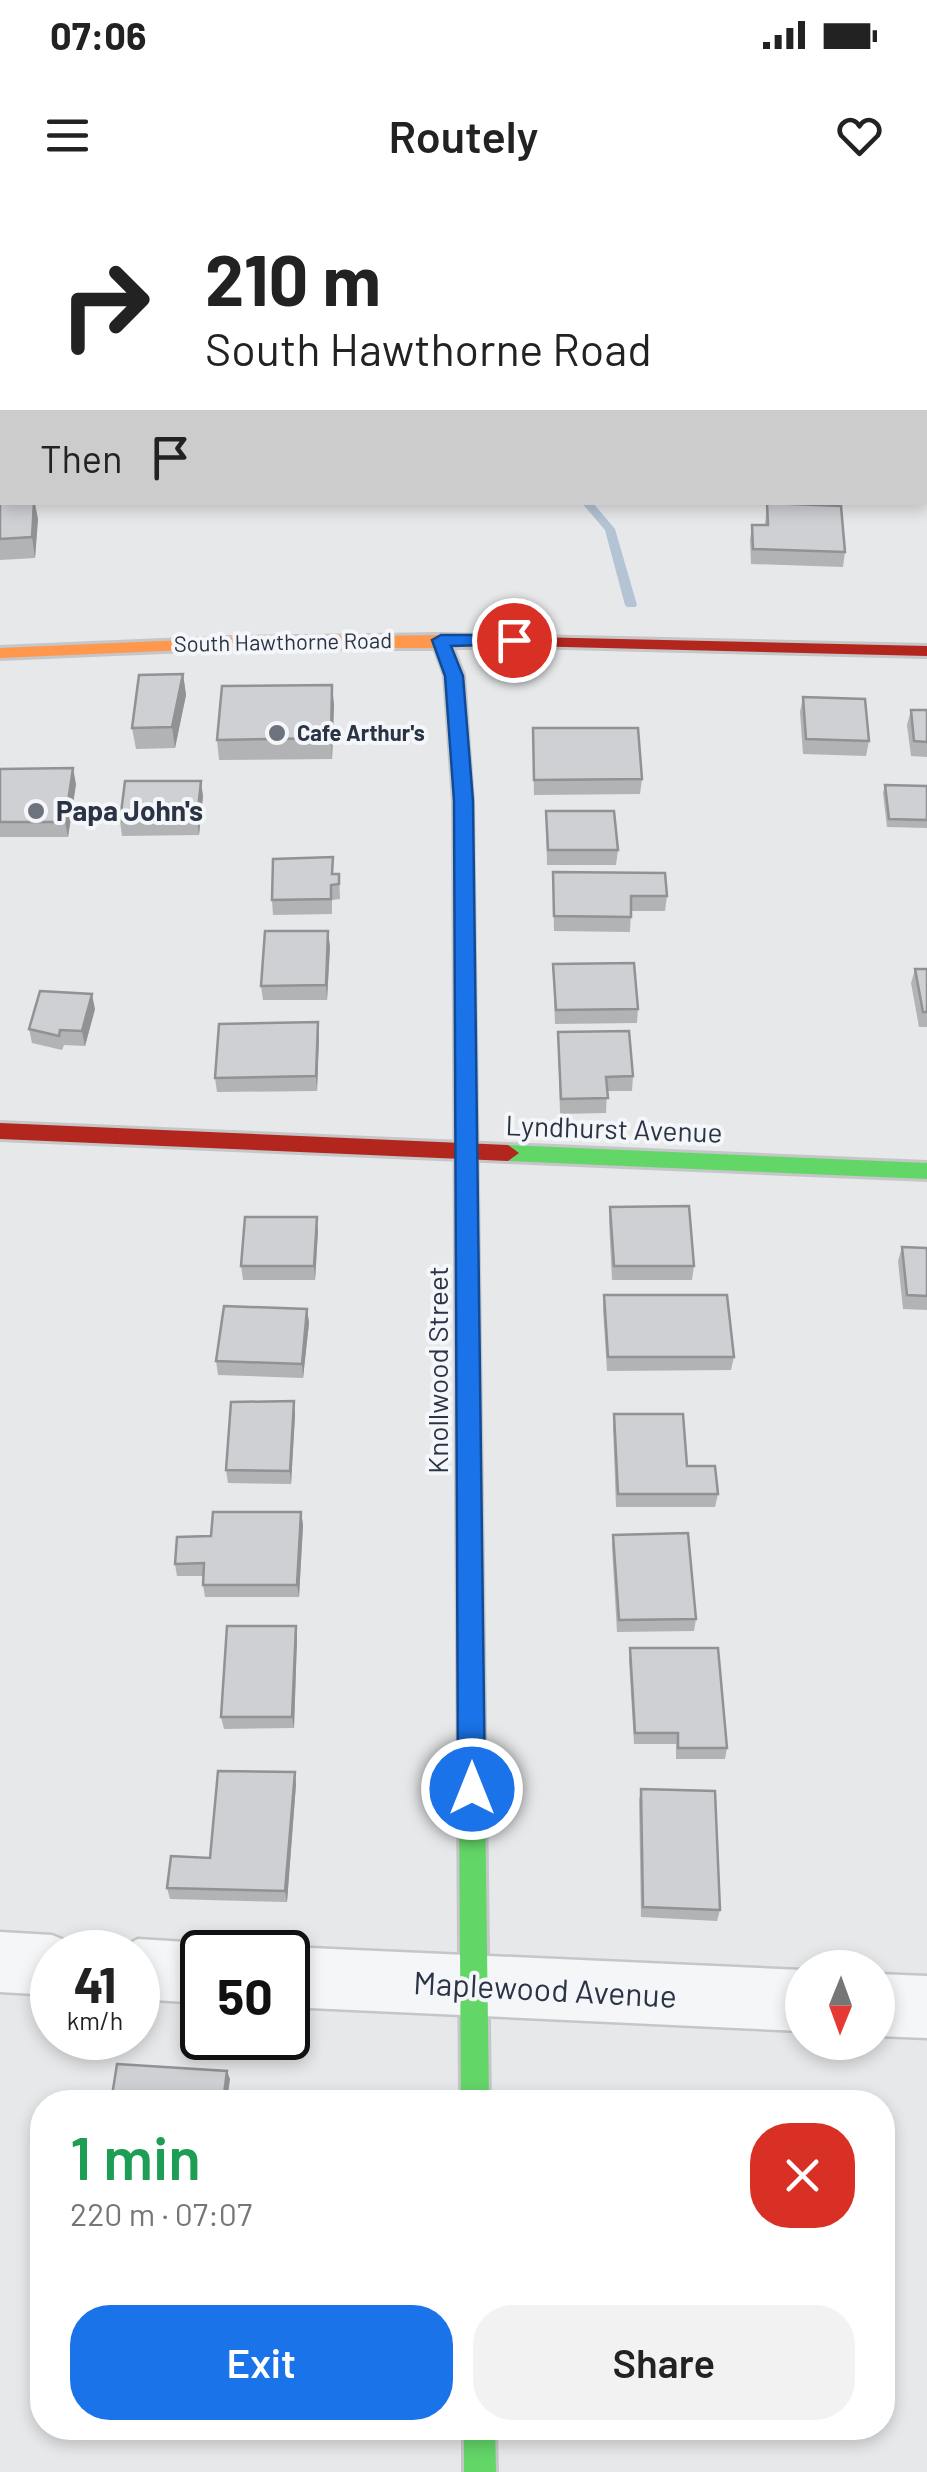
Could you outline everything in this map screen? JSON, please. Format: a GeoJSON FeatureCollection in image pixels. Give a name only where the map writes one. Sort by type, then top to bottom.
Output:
{"type":"FeatureCollection","features":[{"type":"Feature","properties":{"kind":"main road","name":"South Hawthorne Road"},"geometry":{"type":"LineString","coordinates":[[0,653],[210,641],[441,640],[927,651]]}},
{"type":"Feature","properties":{"kind":"main road","name":"Knollwood Street"},"geometry":{"type":"LineString","coordinates":[[441,640],[454,676],[463,801],[475,2090]]}},
{"type":"Feature","properties":{"kind":"main road","name":"Lyndhurst Avenue"},"geometry":{"type":"LineString","coordinates":[[0,1131],[927,1171]]}},
{"type":"Feature","properties":{"kind":"main road"},"geometry":{"type":"LineString","coordinates":[[480,2440],[480,2472]]}},
{"type":"Feature","properties":{"kind":"street"},"geometry":{"type":"LineString","coordinates":[[0,1962],[30,1964]]}},
{"type":"Feature","properties":{"kind":"street","name":"Maplewood Avenue"},"geometry":{"type":"LineString","coordinates":[[310,1979],[785,2001]]}},
{"type":"Feature","properties":{"kind":"street"},"geometry":{"type":"LineString","coordinates":[[895,2005],[927,2007]]}},
{"type":"Feature","properties":{"kind":"building"},"geometry":{"type":"Polygon","coordinates":[[[0,505],[34,505],[32,537],[0,539],[0,505]]]}},
{"type":"Feature","properties":{"kind":"building"},"geometry":{"type":"Polygon","coordinates":[[[767,505],[841,506],[845,552],[753,549],[752,525],[768,525],[767,505]]]}},
{"type":"Feature","properties":{"kind":"building"},"geometry":{"type":"Polygon","coordinates":[[[183,674],[172,727],[132,728],[139,675],[183,674]]]}},
{"type":"Feature","properties":{"kind":"building"},"geometry":{"type":"Polygon","coordinates":[[[332,685],[331,738],[217,740],[222,686],[332,685]]]}},
{"type":"Feature","properties":{"kind":"building"},"geometry":{"type":"Polygon","coordinates":[[[803,697],[865,699],[869,741],[806,739],[803,697]]]}},
{"type":"Feature","properties":{"kind":"building"},"geometry":{"type":"Polygon","coordinates":[[[911,710],[927,710],[927,742],[914,741],[911,710]]]}},
{"type":"Feature","properties":{"kind":"building"},"geometry":{"type":"Polygon","coordinates":[[[533,728],[638,728],[642,779],[534,780],[533,728]]]}},
{"type":"Feature","properties":{"kind":"building","name":"Papa John's"},"geometry":{"type":"Polygon","coordinates":[[[73,768],[65,822],[0,822],[0,769],[73,768]]]}},
{"type":"Feature","properties":{"kind":"building"},"geometry":{"type":"Polygon","coordinates":[[[125,781],[201,781],[197,820],[120,821],[125,781]]]}},
{"type":"Feature","properties":{"kind":"building"},"geometry":{"type":"Polygon","coordinates":[[[885,785],[927,786],[927,820],[889,819],[885,785]]]}},
{"type":"Feature","properties":{"kind":"building"},"geometry":{"type":"Polygon","coordinates":[[[546,811],[614,811],[618,850],[548,850],[546,811]]]}},
{"type":"Feature","properties":{"kind":"building"},"geometry":{"type":"Polygon","coordinates":[[[333,857],[332,874],[339,874],[339,884],[331,885],[331,899],[272,900],[273,859],[333,857]]]}},
{"type":"Feature","properties":{"kind":"building"},"geometry":{"type":"Polygon","coordinates":[[[553,872],[665,873],[667,896],[631,896],[631,917],[554,916],[553,872]]]}},
{"type":"Feature","properties":{"kind":"building"},"geometry":{"type":"Polygon","coordinates":[[[265,931],[328,931],[326,985],[261,986],[265,931]]]}},
{"type":"Feature","properties":{"kind":"building"},"geometry":{"type":"Polygon","coordinates":[[[634,963],[638,1009],[556,1010],[553,964],[634,963]]]}},
{"type":"Feature","properties":{"kind":"building"},"geometry":{"type":"Polygon","coordinates":[[[915,969],[927,969],[927,1012],[923,1012],[915,969]]]}},
{"type":"Feature","properties":{"kind":"building"},"geometry":{"type":"Polygon","coordinates":[[[40,991],[92,994],[82,1031],[60,1030],[59,1036],[29,1029],[40,991]]]}},
{"type":"Feature","properties":{"kind":"building"},"geometry":{"type":"Polygon","coordinates":[[[318,1022],[316,1076],[215,1078],[219,1024],[318,1022]]]}},
{"type":"Feature","properties":{"kind":"building"},"geometry":{"type":"Polygon","coordinates":[[[629,1031],[633,1076],[606,1077],[608,1098],[561,1099],[558,1032],[629,1031]]]}},
{"type":"Feature","properties":{"kind":"building"},"geometry":{"type":"Polygon","coordinates":[[[689,1206],[694,1266],[614,1266],[610,1207],[689,1206]]]}},
{"type":"Feature","properties":{"kind":"building"},"geometry":{"type":"Polygon","coordinates":[[[245,1217],[317,1217],[314,1266],[241,1266],[245,1217]]]}},
{"type":"Feature","properties":{"kind":"building"},"geometry":{"type":"Polygon","coordinates":[[[902,1247],[927,1248],[927,1296],[907,1295],[902,1247]]]}},
{"type":"Feature","properties":{"kind":"building"},"geometry":{"type":"Polygon","coordinates":[[[604,1295],[727,1295],[734,1357],[608,1357],[604,1295]]]}},
{"type":"Feature","properties":{"kind":"building"},"geometry":{"type":"Polygon","coordinates":[[[224,1306],[307,1309],[302,1364],[216,1361],[224,1306]]]}},
{"type":"Feature","properties":{"kind":"building"},"geometry":{"type":"Polygon","coordinates":[[[294,1401],[290,1471],[226,1470],[231,1402],[294,1401]]]}},
{"type":"Feature","properties":{"kind":"building"},"geometry":{"type":"Polygon","coordinates":[[[614,1414],[683,1414],[687,1466],[715,1466],[718,1494],[618,1494],[614,1414]]]}},
{"type":"Feature","properties":{"kind":"building"},"geometry":{"type":"Polygon","coordinates":[[[213,1512],[301,1512],[297,1585],[203,1585],[204,1563],[175,1564],[177,1537],[211,1536],[213,1512]]]}},
{"type":"Feature","properties":{"kind":"building"},"geometry":{"type":"Polygon","coordinates":[[[688,1533],[696,1619],[619,1620],[613,1535],[688,1533]]]}},
{"type":"Feature","properties":{"kind":"building"},"geometry":{"type":"Polygon","coordinates":[[[227,1626],[296,1626],[292,1717],[221,1717],[227,1626]]]}},
{"type":"Feature","properties":{"kind":"building"},"geometry":{"type":"Polygon","coordinates":[[[630,1648],[718,1648],[727,1748],[678,1748],[678,1733],[635,1733],[630,1648]]]}},
{"type":"Feature","properties":{"kind":"building"},"geometry":{"type":"Polygon","coordinates":[[[218,1771],[295,1772],[285,1891],[167,1888],[171,1856],[210,1858],[218,1771]]]}},
{"type":"Feature","properties":{"kind":"building"},"geometry":{"type":"Polygon","coordinates":[[[641,1789],[715,1791],[720,1910],[643,1907],[641,1789]]]}},
{"type":"Feature","properties":{"kind":"building"},"geometry":{"type":"Polygon","coordinates":[[[117,2064],[227,2071],[225,2090],[113,2090],[117,2064]]]}},
{"type":"Feature","properties":{"kind":"waterway"},"geometry":{"type":"LineString","coordinates":[[589,505],[610,529],[631,605]]}},
{"type":"Feature","properties":{"kind":"traffic: fast"},"geometry":{"type":"LineString","coordinates":[[508,1153],[927,1171]]}},
{"type":"Feature","properties":{"kind":"traffic: fast"},"geometry":{"type":"LineString","coordinates":[[469,1493],[475,2090]]}},
{"type":"Feature","properties":{"kind":"traffic: fast"},"geometry":{"type":"LineString","coordinates":[[480,2440],[480,2472]]}},
{"type":"Feature","properties":{"kind":"traffic: slow"},"geometry":{"type":"LineString","coordinates":[[441,640],[454,675],[463,801],[469,1493]]}},
{"type":"Feature","properties":{"kind":"traffic: slow"},"geometry":{"type":"LineString","coordinates":[[0,653],[232,643],[531,642]]}},
{"type":"Feature","properties":{"kind":"traffic: jam"},"geometry":{"type":"LineString","coordinates":[[531,642],[927,651]]}},
{"type":"Feature","properties":{"kind":"traffic: jam"},"geometry":{"type":"LineString","coordinates":[[0,1131],[508,1153]]}},
{"type":"Feature","properties":{"kind":"place","name":"Cafe Arthur's"},"geometry":{"type":"Point","coordinates":[277,733]}},
{"type":"Feature","properties":{"kind":"place","name":"Papa John's"},"geometry":{"type":"Point","coordinates":[36,811]}},
{"type":"Feature","properties":{"kind":"route"},"geometry":{"type":"LineString","coordinates":[[472,1789],[463,801],[454,676],[441,640],[514,640]]}}]}
